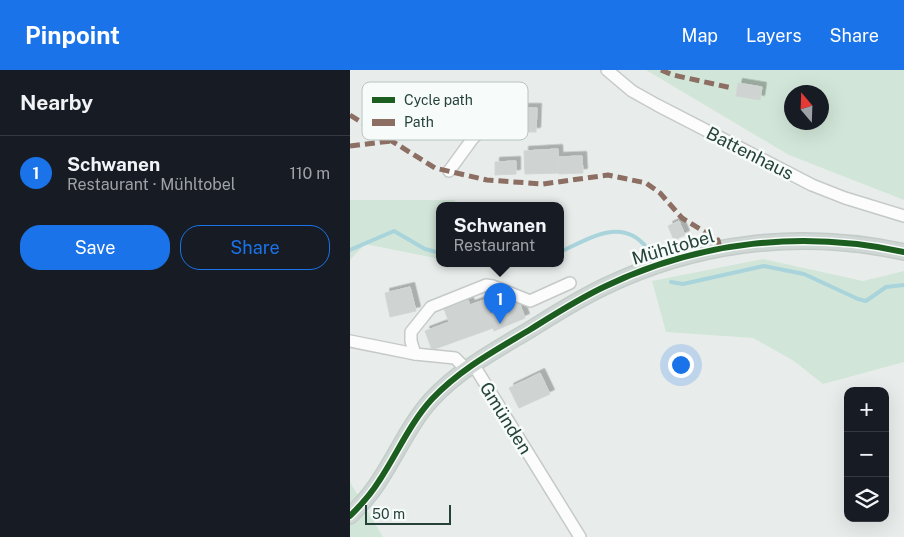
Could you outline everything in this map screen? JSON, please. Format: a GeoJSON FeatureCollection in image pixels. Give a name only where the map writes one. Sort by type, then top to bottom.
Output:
{"type":"FeatureCollection","features":[{"type":"Feature","properties":{"kind":"main road","name":"Mühltobel"},"geometry":{"type":"LineString","coordinates":[[469,366],[604,286],[654,265],[698,253],[753,243],[807,240],[877,246],[904,252]]}},
{"type":"Feature","properties":{"kind":"main road","name":"Gmünden"},"geometry":{"type":"LineString","coordinates":[[350,516],[379,481],[418,417],[432,399],[469,366]]}},
{"type":"Feature","properties":{"kind":"street","name":"Battenhaus"},"geometry":{"type":"LineString","coordinates":[[607,70],[632,90],[657,105],[812,185],[845,198],[904,216]]}},
{"type":"Feature","properties":{"kind":"street"},"geometry":{"type":"LineString","coordinates":[[449,172],[472,140]]}},
{"type":"Feature","properties":{"kind":"street"},"geometry":{"type":"LineString","coordinates":[[415,354],[411,341],[411,332],[431,308],[486,285],[530,301],[570,283]]}},
{"type":"Feature","properties":{"kind":"street"},"geometry":{"type":"LineString","coordinates":[[350,341],[415,354],[455,358],[469,366]]}},
{"type":"Feature","properties":{"kind":"street","name":"Gmünden"},"geometry":{"type":"LineString","coordinates":[[469,366],[580,537]]}},
{"type":"Feature","properties":{"kind":"green space"},"geometry":{"type":"Polygon","coordinates":[[[646,70],[904,70],[904,200],[789,155],[646,70]]]}},
{"type":"Feature","properties":{"kind":"green space"},"geometry":{"type":"Polygon","coordinates":[[[350,200],[455,200],[455,202],[436,202],[436,258],[365,244],[350,260],[350,200]]]}},
{"type":"Feature","properties":{"kind":"green space"},"geometry":{"type":"Polygon","coordinates":[[[763,259],[863,281],[904,271],[904,362],[823,384],[794,361],[753,338],[666,332],[652,281],[763,259]]]}},
{"type":"Feature","properties":{"kind":"green space"},"geometry":{"type":"Polygon","coordinates":[[[350,482],[383,537],[350,537],[350,482]]]}},
{"type":"Feature","properties":{"kind":"building"},"geometry":{"type":"Polygon","coordinates":[[[738,83],[762,87],[760,100],[736,96],[738,83]]]}},
{"type":"Feature","properties":{"kind":"building"},"geometry":{"type":"Polygon","coordinates":[[[528,108],[537,108],[536,132],[528,132],[528,108]]]}},
{"type":"Feature","properties":{"kind":"building"},"geometry":{"type":"Polygon","coordinates":[[[558,149],[559,173],[525,174],[524,151],[558,149]]]}},
{"type":"Feature","properties":{"kind":"building"},"geometry":{"type":"Polygon","coordinates":[[[582,156],[583,173],[559,174],[558,157],[582,156]]]}},
{"type":"Feature","properties":{"kind":"building"},"geometry":{"type":"Polygon","coordinates":[[[516,161],[516,174],[495,175],[495,162],[516,161]]]}},
{"type":"Feature","properties":{"kind":"building"},"geometry":{"type":"Polygon","coordinates":[[[679,221],[685,235],[674,240],[668,226],[679,221]]]}},
{"type":"Feature","properties":{"kind":"building"},"geometry":{"type":"Polygon","coordinates":[[[410,287],[416,311],[390,317],[385,293],[410,287]]]}},
{"type":"Feature","properties":{"kind":"building"},"geometry":{"type":"Polygon","coordinates":[[[468,300],[470,305],[484,300],[490,314],[519,302],[525,318],[494,331],[493,328],[432,350],[425,331],[449,322],[444,309],[468,300]]]}},
{"type":"Feature","properties":{"kind":"building"},"geometry":{"type":"Polygon","coordinates":[[[540,373],[550,394],[519,408],[509,388],[540,373]]]}},
{"type":"Feature","properties":{"kind":"waterway"},"geometry":{"type":"LineString","coordinates":[[350,250],[394,231],[425,249],[436,252]]}},
{"type":"Feature","properties":{"kind":"waterway"},"geometry":{"type":"LineString","coordinates":[[564,250],[605,233],[616,232],[627,233],[637,238],[647,248]]}},
{"type":"Feature","properties":{"kind":"waterway"},"geometry":{"type":"LineString","coordinates":[[671,282],[683,284],[764,266],[804,274],[866,301],[886,287],[904,285]]}},
{"type":"Feature","properties":{"kind":"marked path"},"geometry":{"type":"LineString","coordinates":[[661,70],[673,75],[732,88]]}},
{"type":"Feature","properties":{"kind":"marked path"},"geometry":{"type":"LineString","coordinates":[[350,115],[362,122]]}},
{"type":"Feature","properties":{"kind":"marked path"},"geometry":{"type":"LineString","coordinates":[[390,140],[435,168],[487,180],[543,184],[608,175],[646,183],[660,193],[682,218],[718,240],[720,248]]}},
{"type":"Feature","properties":{"kind":"marked path"},"geometry":{"type":"LineString","coordinates":[[350,146],[391,141]]}},
{"type":"Feature","properties":{"kind":"cycle path"},"geometry":{"type":"LineString","coordinates":[[350,516],[376,486],[424,408],[454,378],[492,352],[568,306],[606,286],[678,259],[752,244],[790,241],[828,242],[866,245],[904,252]]}},
{"type":"Feature","properties":{"kind":"place","name":"Schwanen"},"geometry":{"type":"Point","coordinates":[500,324]}}]}
